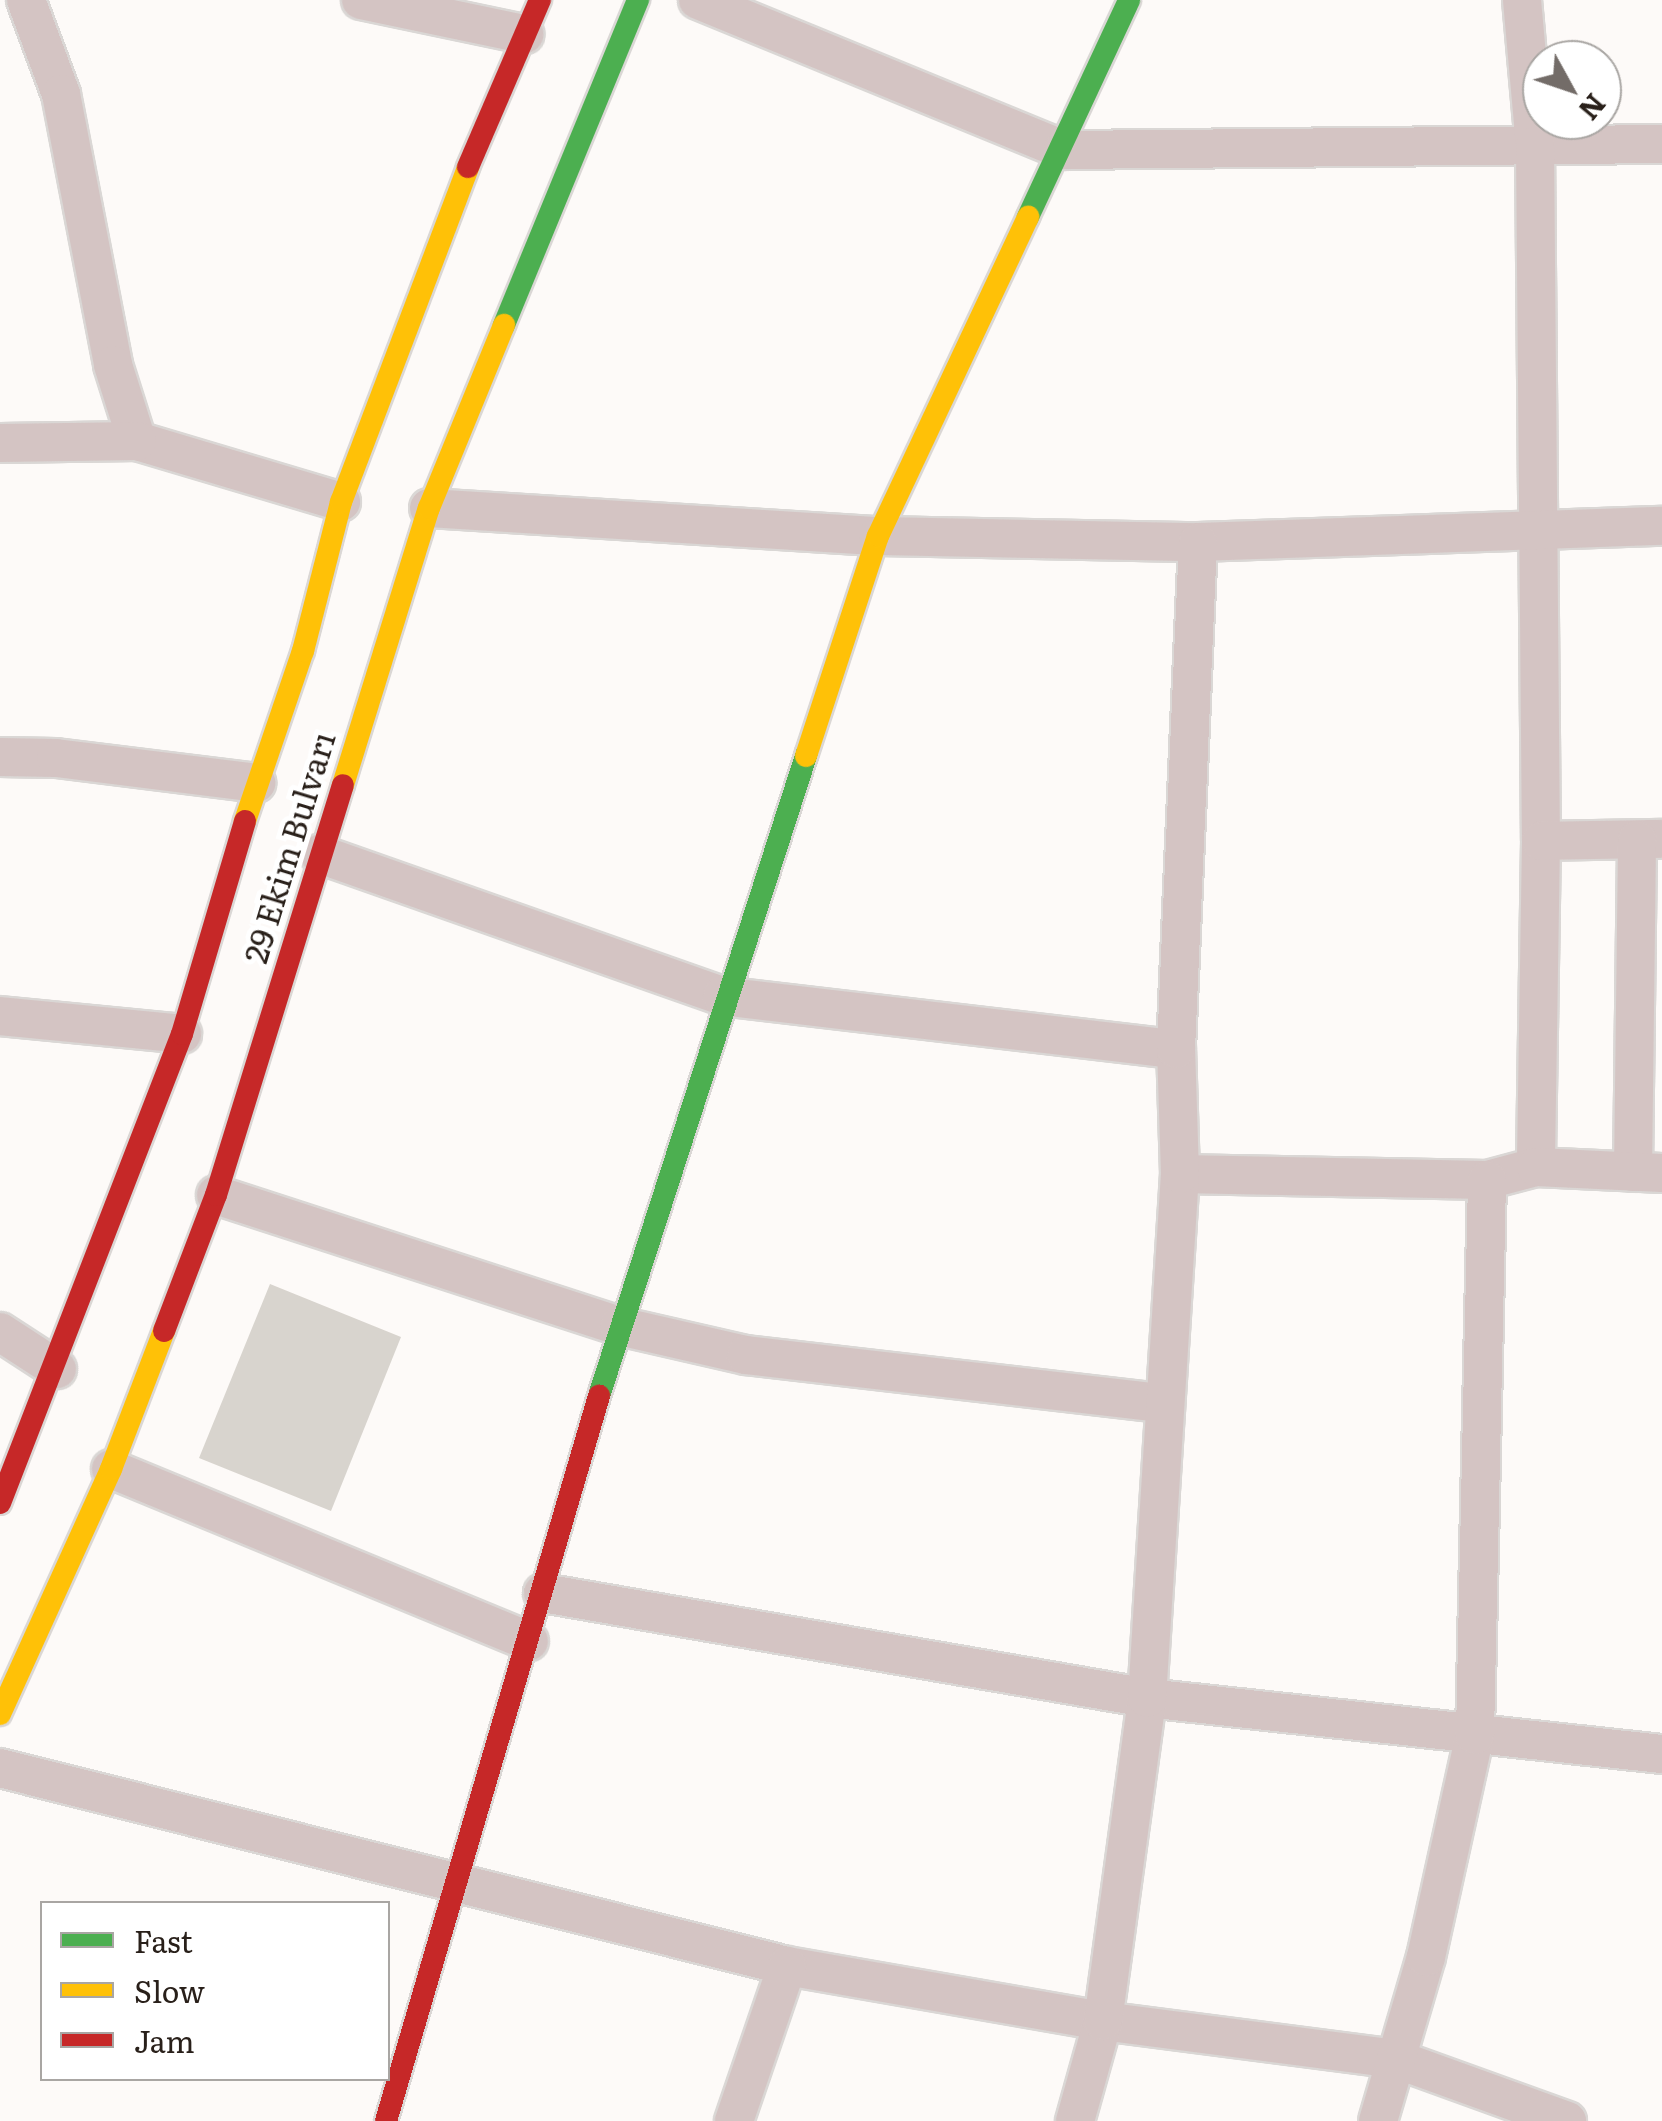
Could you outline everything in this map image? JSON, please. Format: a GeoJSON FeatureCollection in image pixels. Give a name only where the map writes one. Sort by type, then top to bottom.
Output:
{"type":"FeatureCollection","features":[{"type":"Feature","properties":{"kind":"main road","name":"29 Ekim Bulvarı"},"geometry":{"type":"LineString","coordinates":[[0,1503],[58,1368],[182,1034],[256,783],[303,651],[342,502],[540,0]]}},
{"type":"Feature","properties":{"kind":"main road","name":"29 Ekim Bulvarı"},"geometry":{"type":"LineString","coordinates":[[0,1714],[111,1469],[216,1195],[318,854],[429,508],[638,0]]}},
{"type":"Feature","properties":{"kind":"main road"},"geometry":{"type":"LineString","coordinates":[[386,2121],[619,1326],[722,996],[878,536],[1063,150],[1129,0]]}},
{"type":"Feature","properties":{"kind":"street"},"geometry":{"type":"LineString","coordinates":[[26,0],[61,94],[113,366],[137,442]]}},
{"type":"Feature","properties":{"kind":"street"},"geometry":{"type":"LineString","coordinates":[[361,0],[524,34]]}},
{"type":"Feature","properties":{"kind":"street"},"geometry":{"type":"LineString","coordinates":[[698,0],[1063,150],[1662,144]]}},
{"type":"Feature","properties":{"kind":"street"},"geometry":{"type":"LineString","coordinates":[[1522,0],[1535,146],[1542,842],[1536,1167]]}},
{"type":"Feature","properties":{"kind":"street"},"geometry":{"type":"LineString","coordinates":[[0,442],[137,442],[342,502]]}},
{"type":"Feature","properties":{"kind":"street"},"geometry":{"type":"LineString","coordinates":[[429,508],[878,536],[1198,542],[1662,526]]}},
{"type":"Feature","properties":{"kind":"street"},"geometry":{"type":"LineString","coordinates":[[1075,2121],[1103,2021],[1147,1698],[1180,1174],[1176,1049],[1198,542]]}},
{"type":"Feature","properties":{"kind":"street"},"geometry":{"type":"LineString","coordinates":[[0,757],[56,758],[256,783]]}},
{"type":"Feature","properties":{"kind":"street"},"geometry":{"type":"LineString","coordinates":[[1180,1174],[1487,1180],[1536,1167],[1647,1172],[1650,840],[1542,842]]}},
{"type":"Feature","properties":{"kind":"street"},"geometry":{"type":"LineString","coordinates":[[318,854],[722,996],[1176,1049]]}},
{"type":"Feature","properties":{"kind":"street"},"geometry":{"type":"LineString","coordinates":[[0,1016],[182,1034]]}},
{"type":"Feature","properties":{"kind":"street"},"geometry":{"type":"LineString","coordinates":[[1378,2121],[1426,1957],[1475,1735],[1487,1180]]}},
{"type":"Feature","properties":{"kind":"street"},"geometry":{"type":"LineString","coordinates":[[216,1195],[619,1326],[746,1355],[1164,1403]]}},
{"type":"Feature","properties":{"kind":"street"},"geometry":{"type":"LineString","coordinates":[[0,1332],[58,1368]]}},
{"type":"Feature","properties":{"kind":"street"},"geometry":{"type":"LineString","coordinates":[[111,1469],[528,1641]]}},
{"type":"Feature","properties":{"kind":"street"},"geometry":{"type":"LineString","coordinates":[[543,1593],[1147,1698],[1662,1754]]}},
{"type":"Feature","properties":{"kind":"street"},"geometry":{"type":"LineString","coordinates":[[0,1768],[460,1879],[787,1966],[1103,2021],[1396,2059],[1567,2121]]}},
{"type":"Feature","properties":{"kind":"street"},"geometry":{"type":"LineString","coordinates":[[734,2121],[787,1966]]}},
{"type":"Feature","properties":{"kind":"building"},"geometry":{"type":"Polygon","coordinates":[[[270,1284],[401,1337],[331,1511],[199,1458],[270,1284]]]}},
{"type":"Feature","properties":{"kind":"traffic: fast"},"geometry":{"type":"LineString","coordinates":[[504,325],[638,0]]}},
{"type":"Feature","properties":{"kind":"traffic: fast"},"geometry":{"type":"LineString","coordinates":[[1028,217],[1129,0]]}},
{"type":"Feature","properties":{"kind":"traffic: fast"},"geometry":{"type":"LineString","coordinates":[[599,1396],[806,756]]}},
{"type":"Feature","properties":{"kind":"traffic: slow"},"geometry":{"type":"LineString","coordinates":[[245,821],[303,651],[341,502],[468,167]]}},
{"type":"Feature","properties":{"kind":"traffic: slow"},"geometry":{"type":"LineString","coordinates":[[806,756],[878,536],[1028,217]]}},
{"type":"Feature","properties":{"kind":"traffic: slow"},"geometry":{"type":"LineString","coordinates":[[343,785],[429,508],[504,325]]}},
{"type":"Feature","properties":{"kind":"traffic: slow"},"geometry":{"type":"LineString","coordinates":[[0,1714],[111,1469],[164,1331]]}},
{"type":"Feature","properties":{"kind":"traffic: jam"},"geometry":{"type":"LineString","coordinates":[[468,167],[540,0]]}},
{"type":"Feature","properties":{"kind":"traffic: jam"},"geometry":{"type":"LineString","coordinates":[[164,1331],[216,1195],[343,785]]}},
{"type":"Feature","properties":{"kind":"traffic: jam"},"geometry":{"type":"LineString","coordinates":[[0,1503],[182,1034],[245,821]]}},
{"type":"Feature","properties":{"kind":"traffic: jam"},"geometry":{"type":"LineString","coordinates":[[386,2121],[599,1396]]}}]}
